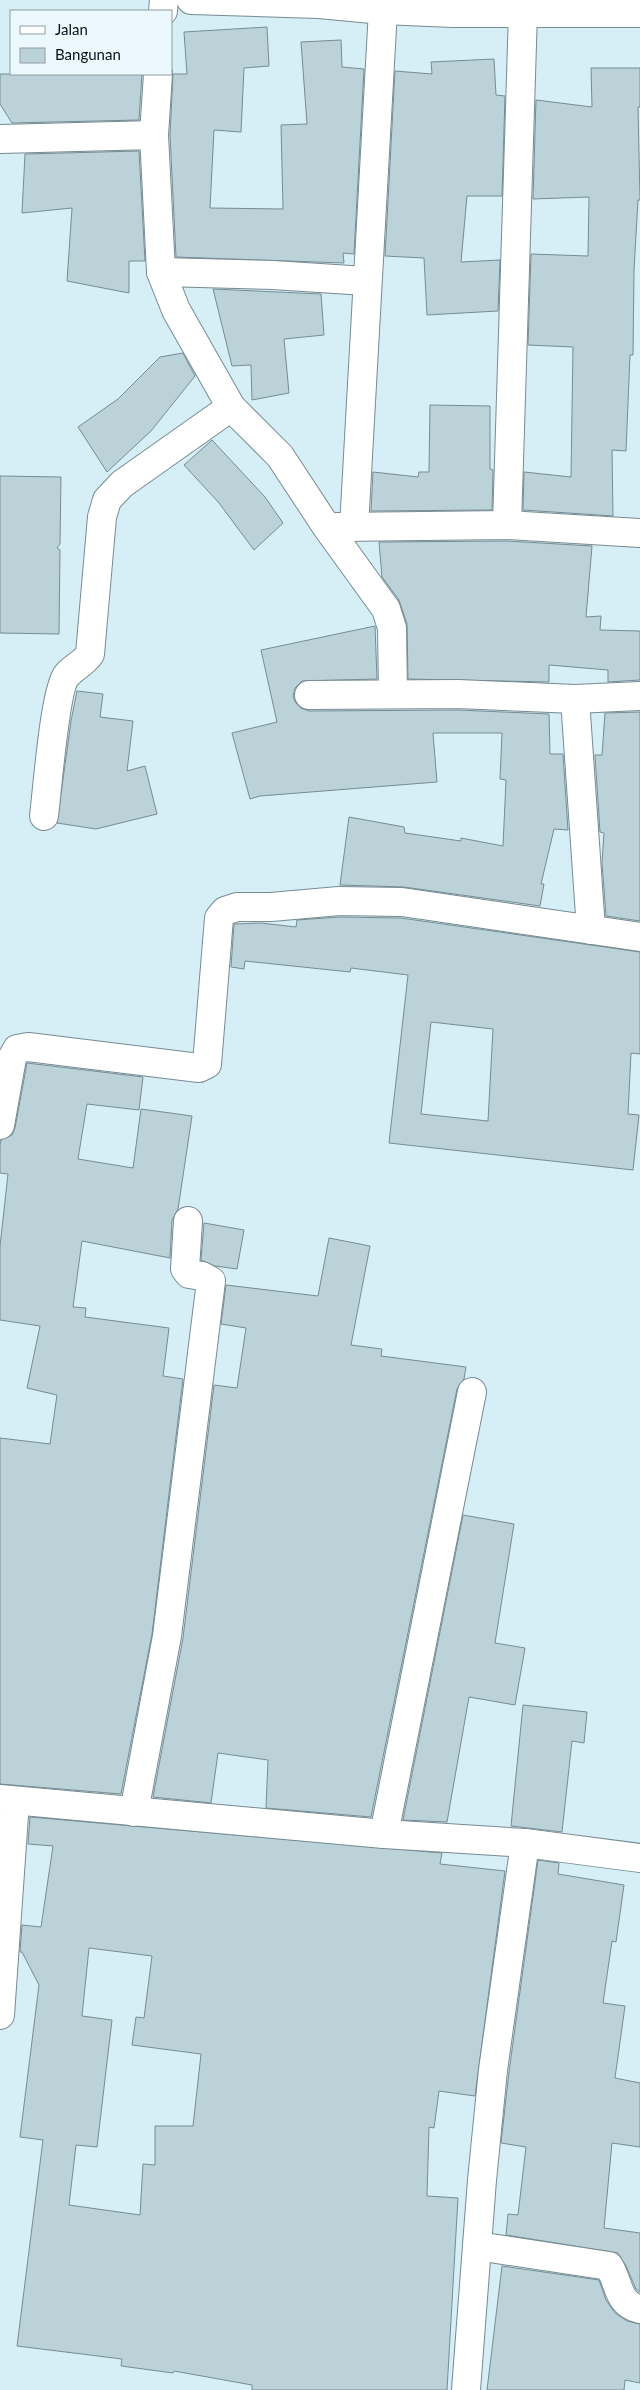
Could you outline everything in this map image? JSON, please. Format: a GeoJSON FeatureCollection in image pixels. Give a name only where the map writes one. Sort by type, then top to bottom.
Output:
{"type":"FeatureCollection","features":[{"type":"Feature","properties":{"kind":"street"},"geometry":{"type":"LineString","coordinates":[[191,0],[319,2],[383,10],[453,6],[522,12],[624,8]]}},
{"type":"Feature","properties":{"kind":"street"},"geometry":{"type":"LineString","coordinates":[[354,528],[366,281],[383,10]]}},
{"type":"Feature","properties":{"kind":"street"},"geometry":{"type":"LineString","coordinates":[[507,525],[522,12]]}},
{"type":"Feature","properties":{"kind":"street"},"geometry":{"type":"LineString","coordinates":[[158,75],[154,135],[161,272],[176,310],[231,407],[280,456],[326,526],[386,609],[392,628],[393,693]]}},
{"type":"Feature","properties":{"kind":"street"},"geometry":{"type":"LineString","coordinates":[[0,139],[154,135]]}},
{"type":"Feature","properties":{"kind":"street"},"geometry":{"type":"LineString","coordinates":[[161,272],[273,275],[366,281]]}},
{"type":"Feature","properties":{"kind":"street"},"geometry":{"type":"LineString","coordinates":[[44,816],[57,703],[66,675],[83,664],[90,654],[102,517],[107,500],[122,484],[231,407]]}},
{"type":"Feature","properties":{"kind":"street"},"geometry":{"type":"LineString","coordinates":[[326,526],[354,528],[507,525],[640,533]]}},
{"type":"Feature","properties":{"kind":"street"},"geometry":{"type":"LineString","coordinates":[[310,695],[393,693],[575,698],[640,696]]}},
{"type":"Feature","properties":{"kind":"street"},"geometry":{"type":"LineString","coordinates":[[575,698],[591,930]]}},
{"type":"Feature","properties":{"kind":"street"},"geometry":{"type":"LineString","coordinates":[[0,1125],[12,1058],[17,1049],[28,1047],[199,1068],[205,1067],[208,1064],[219,918],[225,911],[237,907],[339,901],[402,902],[640,937]]}},
{"type":"Feature","properties":{"kind":"street"},"geometry":{"type":"LineString","coordinates":[[134,1812],[167,1636],[211,1281],[202,1276],[186,1272],[188,1221]]}},
{"type":"Feature","properties":{"kind":"street"},"geometry":{"type":"LineString","coordinates":[[384,1834],[472,1392]]}},
{"type":"Feature","properties":{"kind":"street"},"geometry":{"type":"LineString","coordinates":[[0,2015],[7,1800],[384,1834],[525,1843],[640,1858]]}},
{"type":"Feature","properties":{"kind":"street"},"geometry":{"type":"LineString","coordinates":[[466,2390],[493,2070],[525,1843]]}},
{"type":"Feature","properties":{"kind":"street"},"geometry":{"type":"LineString","coordinates":[[478,2246],[609,2266],[615,2276],[623,2301],[633,2308],[640,2310]]}},
{"type":"Feature","properties":{"kind":"building"},"geometry":{"type":"Polygon","coordinates":[[[267,27],[269,66],[244,68],[241,132],[214,130],[210,208],[283,209],[281,125],[307,124],[301,42],[341,40],[342,67],[364,69],[354,254],[343,253],[344,263],[176,257],[170,135],[173,74],[187,74],[184,32],[267,27]]]}},
{"type":"Feature","properties":{"kind":"building"},"geometry":{"type":"Polygon","coordinates":[[[494,59],[496,95],[505,96],[502,196],[467,196],[461,262],[500,260],[498,311],[427,315],[424,258],[385,256],[395,71],[432,74],[431,62],[494,59]]]}},
{"type":"Feature","properties":{"kind":"building"},"geometry":{"type":"Polygon","coordinates":[[[591,68],[640,68],[640,107],[638,107],[640,200],[638,200],[634,270],[633,355],[630,355],[626,451],[612,450],[613,516],[523,510],[524,472],[571,477],[573,347],[528,345],[531,254],[588,256],[589,197],[533,199],[536,100],[592,107],[591,68]]]}},
{"type":"Feature","properties":{"kind":"building"},"geometry":{"type":"Polygon","coordinates":[[[0,74],[142,75],[139,120],[12,123],[0,104],[0,74]]]}},
{"type":"Feature","properties":{"kind":"building"},"geometry":{"type":"Polygon","coordinates":[[[139,151],[145,261],[129,261],[129,293],[67,281],[72,208],[22,213],[25,154],[139,151]]]}},
{"type":"Feature","properties":{"kind":"building"},"geometry":{"type":"Polygon","coordinates":[[[213,289],[321,294],[324,335],[284,339],[289,393],[252,400],[251,365],[232,366],[213,289]]]}},
{"type":"Feature","properties":{"kind":"building"},"geometry":{"type":"Polygon","coordinates":[[[183,353],[195,376],[151,431],[107,472],[78,427],[118,399],[160,357],[183,353]]]}},
{"type":"Feature","properties":{"kind":"building"},"geometry":{"type":"Polygon","coordinates":[[[430,405],[490,406],[490,469],[493,470],[492,510],[371,511],[373,472],[418,477],[419,472],[429,472],[430,405]]]}},
{"type":"Feature","properties":{"kind":"building"},"geometry":{"type":"Polygon","coordinates":[[[212,440],[265,497],[283,523],[254,550],[219,503],[184,465],[212,440]]]}},
{"type":"Feature","properties":{"kind":"building"},"geometry":{"type":"Polygon","coordinates":[[[0,476],[61,477],[60,544],[57,548],[60,550],[59,634],[0,633],[0,476]]]}},
{"type":"Feature","properties":{"kind":"building"},"geometry":{"type":"Polygon","coordinates":[[[507,541],[592,546],[586,617],[601,616],[600,630],[640,631],[640,680],[608,682],[608,670],[549,665],[549,682],[408,679],[407,624],[399,600],[382,577],[379,542],[507,541]]]}},
{"type":"Feature","properties":{"kind":"building"},"geometry":{"type":"Polygon","coordinates":[[[375,626],[377,679],[302,681],[295,688],[293,696],[295,702],[301,708],[309,711],[458,710],[549,714],[550,754],[563,754],[568,830],[554,829],[541,884],[544,884],[540,906],[404,887],[340,885],[349,817],[404,827],[405,833],[461,841],[461,838],[503,846],[506,780],[500,779],[502,733],[433,733],[437,782],[260,796],[250,799],[232,733],[277,722],[261,650],[375,626]]]}},
{"type":"Feature","properties":{"kind":"building"},"geometry":{"type":"Polygon","coordinates":[[[77,691],[103,694],[100,717],[133,721],[127,771],[145,766],[157,814],[96,829],[57,823],[77,691]]]}},
{"type":"Feature","properties":{"kind":"building"},"geometry":{"type":"Polygon","coordinates":[[[640,712],[640,921],[606,916],[602,863],[604,833],[600,832],[595,755],[602,755],[605,713],[640,712]]]}},
{"type":"Feature","properties":{"kind":"building"},"geometry":{"type":"Polygon","coordinates":[[[340,917],[401,918],[640,952],[640,1054],[631,1053],[628,1114],[639,1115],[633,1170],[389,1143],[408,975],[351,968],[350,972],[245,961],[244,969],[231,967],[234,924],[261,923],[296,927],[297,920],[340,917]],[[431,1022],[421,1114],[488,1121],[493,1029],[431,1022]]]}},
{"type":"Feature","properties":{"kind":"building"},"geometry":{"type":"Polygon","coordinates":[[[27,1063],[143,1077],[139,1110],[87,1104],[78,1159],[133,1168],[141,1109],[192,1116],[178,1209],[172,1220],[170,1258],[82,1241],[73,1307],[86,1308],[85,1317],[169,1328],[163,1376],[183,1379],[152,1634],[121,1794],[0,1784],[0,1438],[50,1444],[57,1395],[27,1388],[40,1326],[0,1320],[0,1246],[8,1174],[0,1173],[0,1145],[1,1140],[12,1135],[15,1128],[27,1063]]]}},
{"type":"Feature","properties":{"kind":"building"},"geometry":{"type":"Polygon","coordinates":[[[204,1223],[244,1230],[237,1269],[215,1266],[201,1260],[204,1223]]]}},
{"type":"Feature","properties":{"kind":"building"},"geometry":{"type":"Polygon","coordinates":[[[329,1238],[370,1246],[351,1345],[382,1349],[381,1356],[466,1367],[464,1379],[457,1389],[371,1817],[266,1808],[268,1760],[218,1753],[211,1803],[153,1797],[183,1638],[214,1385],[237,1388],[246,1328],[221,1324],[226,1285],[318,1296],[329,1238]]]}},
{"type":"Feature","properties":{"kind":"building"},"geometry":{"type":"Polygon","coordinates":[[[463,1515],[514,1524],[495,1643],[525,1648],[515,1705],[469,1697],[447,1822],[403,1820],[463,1515]]]}},
{"type":"Feature","properties":{"kind":"building"},"geometry":{"type":"Polygon","coordinates":[[[523,1705],[587,1712],[584,1743],[572,1741],[562,1832],[511,1826],[523,1705]]]}},
{"type":"Feature","properties":{"kind":"building"},"geometry":{"type":"Polygon","coordinates":[[[30,1817],[442,1853],[440,1864],[505,1871],[475,2096],[439,2091],[434,2128],[429,2127],[427,2196],[458,2198],[447,2390],[252,2390],[252,2385],[174,2371],[173,2373],[121,2366],[122,2359],[17,2346],[43,2140],[20,2137],[39,1985],[22,1952],[20,1952],[22,1925],[41,1927],[53,1846],[28,1844],[30,1817]],[[89,1948],[82,2016],[112,2020],[97,2147],[76,2145],[69,2205],[140,2215],[143,2164],[155,2165],[155,2126],[193,2126],[201,2054],[132,2045],[136,2017],[144,2018],[152,1956],[89,1948]]]}},
{"type":"Feature","properties":{"kind":"building"},"geometry":{"type":"Polygon","coordinates":[[[538,1860],[559,1863],[558,1874],[624,1885],[616,1942],[612,1941],[603,2003],[625,2006],[615,2078],[640,2083],[640,2147],[612,2143],[604,2228],[640,2233],[640,2292],[636,2289],[618,2253],[506,2235],[508,2214],[518,2215],[526,2147],[501,2143],[538,1860]]]}},
{"type":"Feature","properties":{"kind":"building"},"geometry":{"type":"Polygon","coordinates":[[[502,2266],[599,2280],[606,2300],[615,2313],[627,2321],[640,2324],[640,2383],[625,2380],[624,2390],[487,2390],[502,2266]]]}}]}
